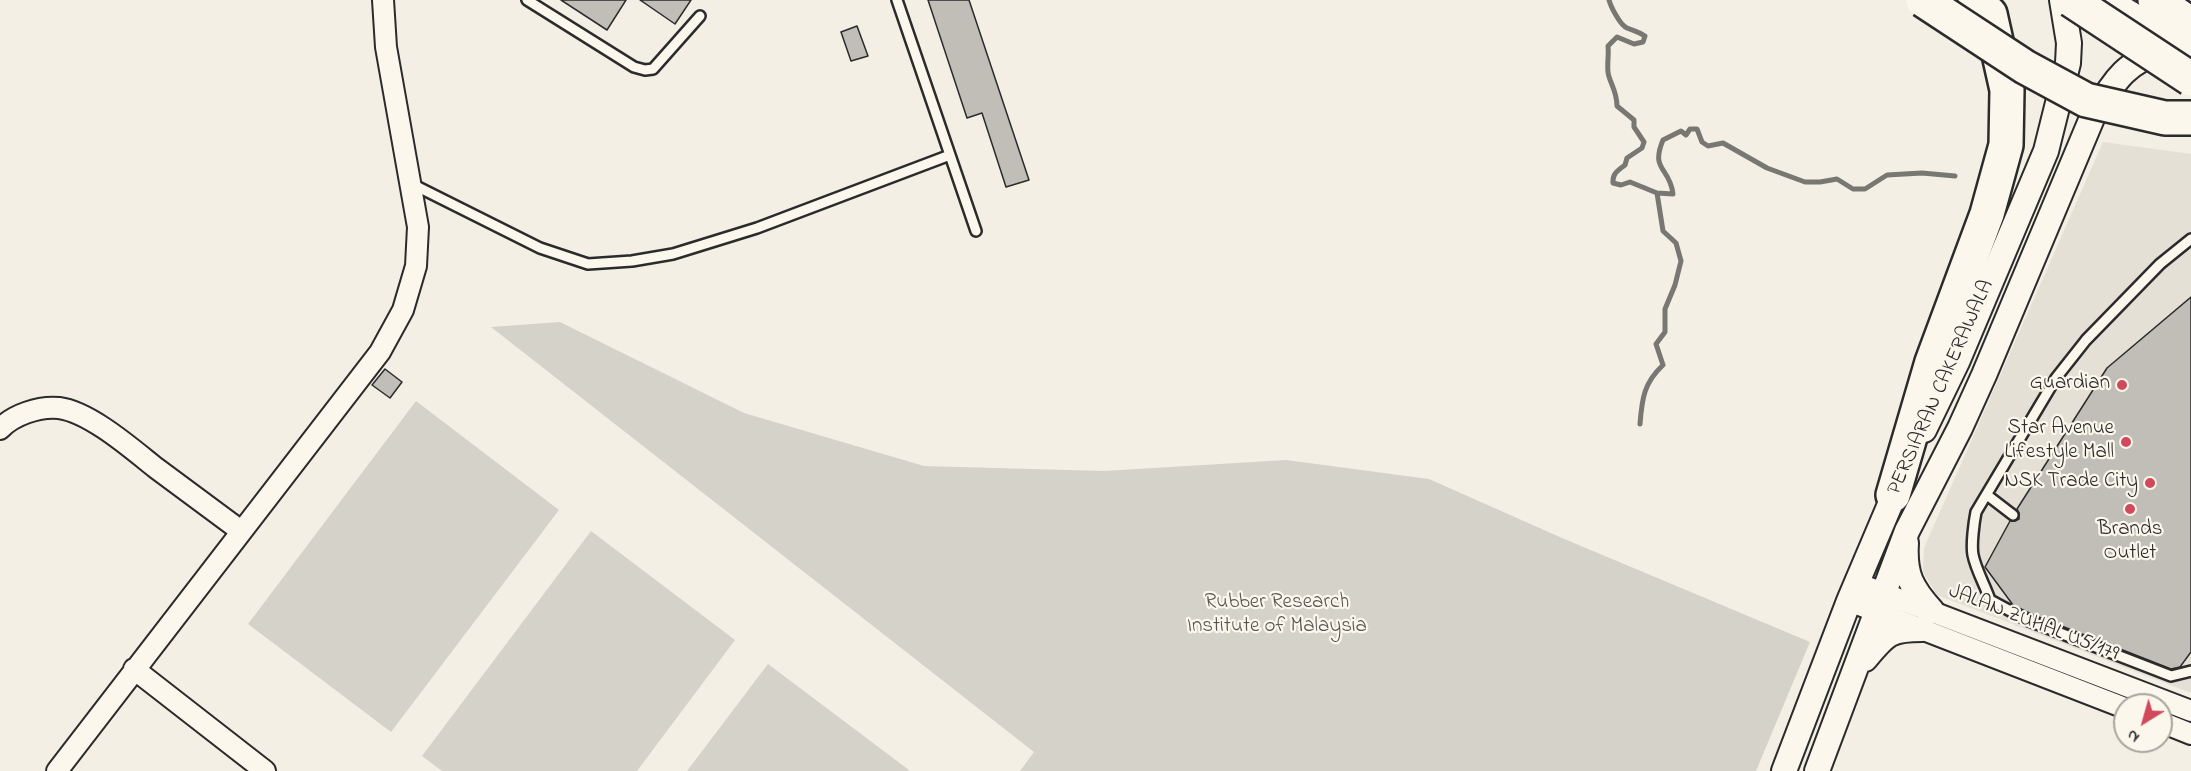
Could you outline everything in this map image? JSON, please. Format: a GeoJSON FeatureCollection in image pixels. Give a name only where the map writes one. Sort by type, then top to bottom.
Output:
{"type":"FeatureCollection","features":[{"type":"Feature","properties":{"kind":"highway"},"geometry":{"type":"LineString","coordinates":[[1923,0],[2025,67],[2086,100],[2165,118],[2191,118]]}},
{"type":"Feature","properties":{"kind":"highway"},"geometry":{"type":"LineString","coordinates":[[1893,495],[1932,362],[1987,214],[2006,145],[2007,90],[1990,14],[1975,0]]}},
{"type":"Feature","properties":{"kind":"highway"},"geometry":{"type":"LineString","coordinates":[[2071,0],[2191,80]]}},
{"type":"Feature","properties":{"kind":"highway"},"geometry":{"type":"LineString","coordinates":[[2100,0],[2187,41]]}},
{"type":"Feature","properties":{"kind":"highway"},"geometry":{"type":"LineString","coordinates":[[2155,0],[2187,41]]}},
{"type":"Feature","properties":{"kind":"street"},"geometry":{"type":"LineString","coordinates":[[57,771],[380,352],[403,310],[416,266],[418,227],[386,47],[383,0]]}},
{"type":"Feature","properties":{"kind":"street","name":"PERSIARAN CAKERAWALA"},"geometry":{"type":"LineString","coordinates":[[1784,771],[1893,495],[1957,362],[2046,151],[2068,63],[2069,43],[2062,0]]}},
{"type":"Feature","properties":{"kind":"street","name":"PERSIARAN CAKERAWALA"},"geometry":{"type":"LineString","coordinates":[[1817,771],[1907,531],[1960,428],[1984,375],[2092,118],[2115,81],[2130,66],[2151,54],[2187,41]]}},
{"type":"Feature","properties":{"kind":"street"},"geometry":{"type":"LineString","coordinates":[[0,429],[22,415],[40,409],[60,408],[79,415],[110,432],[241,531]]}},
{"type":"Feature","properties":{"kind":"street"},"geometry":{"type":"LineString","coordinates":[[1853,676],[1884,637],[1927,620],[1910,580],[1905,560],[1907,531]]}},
{"type":"Feature","properties":{"kind":"street","name":"JALAN ZUHAL U5/179"},"geometry":{"type":"LineString","coordinates":[[1853,592],[1927,620],[2113,703]]}},
{"type":"Feature","properties":{"kind":"street","name":"JALAN ZUHAL U5/179"},"geometry":{"type":"LineString","coordinates":[[1927,620],[2170,698],[2191,711]]}},
{"type":"Feature","properties":{"kind":"street"},"geometry":{"type":"LineString","coordinates":[[134,669],[265,771]]}},
{"type":"Feature","properties":{"kind":"street"},"geometry":{"type":"LineString","coordinates":[[2173,727],[2191,734]]}},
{"type":"Feature","properties":{"kind":"lane"},"geometry":{"type":"LineString","coordinates":[[527,0],[634,67],[645,70],[653,69],[700,16]]}},
{"type":"Feature","properties":{"kind":"lane"},"geometry":{"type":"LineString","coordinates":[[897,0],[976,231]]}},
{"type":"Feature","properties":{"kind":"lane"},"geometry":{"type":"LineString","coordinates":[[410,183],[540,248],[588,264],[632,261],[673,254],[757,228],[950,155]]}},
{"type":"Feature","properties":{"kind":"lane"},"geometry":{"type":"LineString","coordinates":[[2191,239],[2160,264],[2086,340],[2056,378],[1976,512],[1972,527],[1973,554],[1990,600],[2029,621],[2170,676],[2191,671]]}},
{"type":"Feature","properties":{"kind":"lane"},"geometry":{"type":"LineString","coordinates":[[1987,495],[2013,515]]}},
{"type":"Feature","properties":{"kind":"shaded area"},"geometry":{"type":"Polygon","coordinates":[[[2103,142],[2191,154],[2191,693],[1937,595],[1923,572],[1924,548],[2103,142]]]}},
{"type":"Feature","properties":{"kind":"green space","name":"Rubber Research Institute of Malaysia"},"geometry":{"type":"Polygon","coordinates":[[[560,322],[744,413],[924,466],[1104,471],[1286,460],[1429,479],[1562,538],[1810,642],[1756,771],[1020,771],[1034,752],[491,327],[560,322]]]}},
{"type":"Feature","properties":{"kind":"green space"},"geometry":{"type":"Polygon","coordinates":[[[416,401],[559,510],[391,732],[248,624],[416,401]]]}},
{"type":"Feature","properties":{"kind":"green space"},"geometry":{"type":"Polygon","coordinates":[[[591,531],[735,640],[637,771],[442,771],[422,756],[591,531]]]}},
{"type":"Feature","properties":{"kind":"green space"},"geometry":{"type":"Polygon","coordinates":[[[768,664],[909,770],[687,771],[768,664]]]}},
{"type":"Feature","properties":{"kind":"building"},"geometry":{"type":"Polygon","coordinates":[[[561,0],[626,0],[607,30],[561,0]]]}},
{"type":"Feature","properties":{"kind":"building"},"geometry":{"type":"Polygon","coordinates":[[[640,0],[691,0],[675,24],[640,0]]]}},
{"type":"Feature","properties":{"kind":"building"},"geometry":{"type":"Polygon","coordinates":[[[928,0],[969,0],[1029,180],[1006,187],[982,113],[967,118],[928,0]]]}},
{"type":"Feature","properties":{"kind":"building"},"geometry":{"type":"Polygon","coordinates":[[[857,26],[868,56],[851,61],[841,32],[857,26]]]}},
{"type":"Feature","properties":{"kind":"building","name":"Star Avenue Lifestyle Mall"},"geometry":{"type":"Polygon","coordinates":[[[2191,297],[2191,652],[2180,667],[2171,669],[2013,605],[1985,567],[2010,521],[2019,519],[2017,509],[2107,368],[2191,297]]]}},
{"type":"Feature","properties":{"kind":"building"},"geometry":{"type":"Polygon","coordinates":[[[385,369],[402,382],[390,398],[372,385],[385,369]]]}},
{"type":"Feature","properties":{"kind":"waterway"},"geometry":{"type":"LineString","coordinates":[[1609,0],[1616,16],[1624,26],[1645,36],[1643,42],[1634,44],[1617,37],[1608,46],[1608,72],[1616,95],[1617,106],[1634,120],[1634,127],[1644,142],[1642,148],[1627,158],[1625,165],[1616,172],[1613,183],[1621,185],[1630,182],[1657,193],[1673,194],[1660,164],[1660,150],[1663,140],[1681,131],[1686,135],[1690,129],[1697,129],[1702,142],[1708,146],[1723,143],[1767,168],[1805,182],[1837,179],[1853,189],[1865,189],[1887,175],[1922,173],[1955,176]]}},
{"type":"Feature","properties":{"kind":"waterway"},"geometry":{"type":"LineString","coordinates":[[1640,424],[1645,392],[1652,378],[1663,365],[1656,344],[1665,332],[1665,309],[1675,285],[1681,261],[1676,243],[1663,231],[1657,193]]}},
{"type":"Feature","properties":{"kind":"place","name":"Guardian"},"geometry":{"type":"Point","coordinates":[2122,385]}},
{"type":"Feature","properties":{"kind":"place","name":"Star Avenue Lifestyle Mall"},"geometry":{"type":"Point","coordinates":[2126,442]}},
{"type":"Feature","properties":{"kind":"place","name":"NSK Trade City"},"geometry":{"type":"Point","coordinates":[2150,483]}},
{"type":"Feature","properties":{"kind":"place","name":"Brands Outlet"},"geometry":{"type":"Point","coordinates":[2130,509]}}]}
